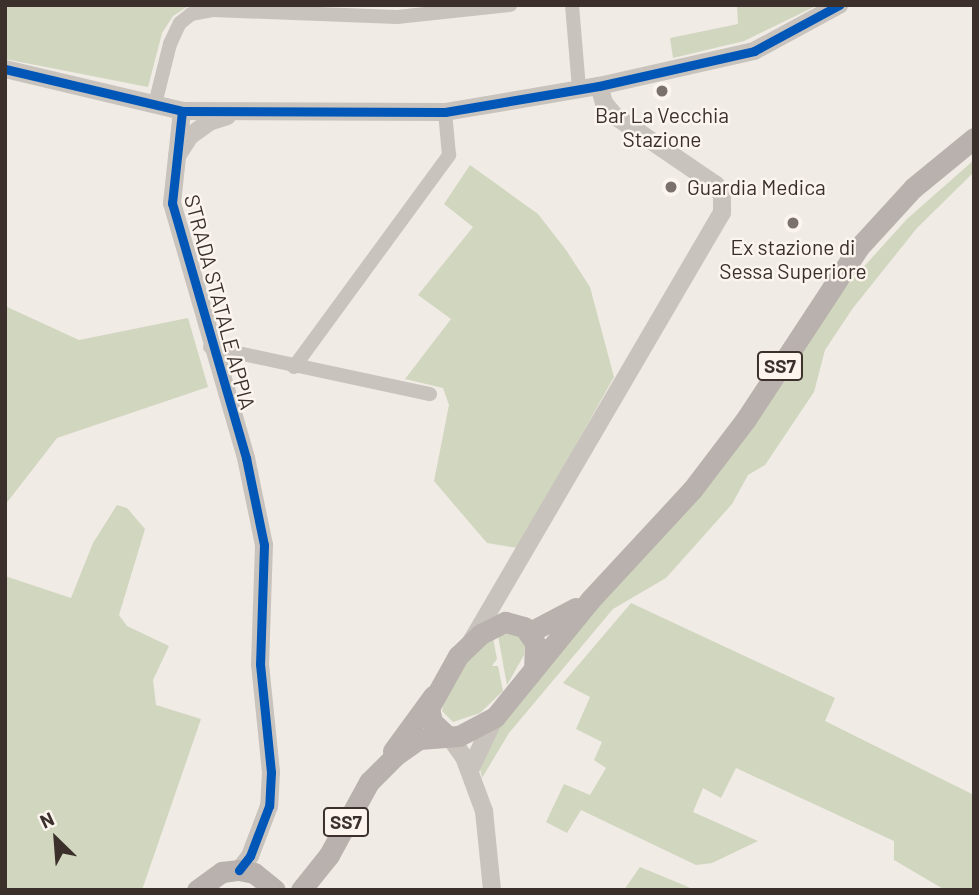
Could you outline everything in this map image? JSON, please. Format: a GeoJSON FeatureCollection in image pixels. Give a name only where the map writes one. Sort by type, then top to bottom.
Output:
{"type":"FeatureCollection","features":[{"type":"Feature","properties":{"kind":"main road","name":"SS7"},"geometry":{"type":"LineString","coordinates":[[239,870],[268,883],[285,886],[305,883],[329,855],[369,782],[383,768],[419,739],[472,732],[495,717],[590,600],[700,480],[885,215],[974,138]]}},
{"type":"Feature","properties":{"kind":"main road","name":"SS7"},"geometry":{"type":"LineString","coordinates":[[383,768],[471,642],[494,627],[523,627],[590,600]]}},
{"type":"Feature","properties":{"kind":"main road"},"geometry":{"type":"LineString","coordinates":[[523,627],[535,643],[534,666]]}},
{"type":"Feature","properties":{"kind":"main road"},"geometry":{"type":"LineString","coordinates":[[435,694],[429,708],[432,722],[446,734]]}},
{"type":"Feature","properties":{"kind":"main road"},"geometry":{"type":"LineString","coordinates":[[197,890],[222,872],[239,870]]}},
{"type":"Feature","properties":{"kind":"street"},"geometry":{"type":"LineString","coordinates":[[155,104],[170,44],[180,23],[191,14],[213,10],[303,11],[397,17],[510,5]]}},
{"type":"Feature","properties":{"kind":"street"},"geometry":{"type":"LineString","coordinates":[[572,5],[579,89]]}},
{"type":"Feature","properties":{"kind":"street"},"geometry":{"type":"LineString","coordinates":[[5,69],[182,111],[445,112],[598,86],[754,51],[839,5]]}},
{"type":"Feature","properties":{"kind":"street"},"geometry":{"type":"LineString","coordinates":[[471,642],[722,214],[722,196],[716,185],[615,116],[598,86]]}},
{"type":"Feature","properties":{"kind":"street","name":"STRADA STATALE APPIA"},"geometry":{"type":"LineString","coordinates":[[182,111],[173,162],[172,203],[210,347],[246,458],[264,545],[260,664],[271,772],[269,806],[261,829],[239,870]]}},
{"type":"Feature","properties":{"kind":"street"},"geometry":{"type":"LineString","coordinates":[[173,162],[190,136],[209,122],[243,112]]}},
{"type":"Feature","properties":{"kind":"street"},"geometry":{"type":"LineString","coordinates":[[294,367],[449,155],[445,112]]}},
{"type":"Feature","properties":{"kind":"street"},"geometry":{"type":"LineString","coordinates":[[210,347],[430,394]]}},
{"type":"Feature","properties":{"kind":"street"},"geometry":{"type":"LineString","coordinates":[[502,591],[505,611],[523,627]]}},
{"type":"Feature","properties":{"kind":"street"},"geometry":{"type":"LineString","coordinates":[[470,770],[495,717]]}},
{"type":"Feature","properties":{"kind":"street"},"geometry":{"type":"LineString","coordinates":[[446,734],[470,770],[484,811],[492,890]]}},
{"type":"Feature","properties":{"kind":"street","name":"STRADA STATALE APPIA"},"geometry":{"type":"LineString","coordinates":[[261,829],[268,883]]}},
{"type":"Feature","properties":{"kind":"green space"},"geometry":{"type":"Polygon","coordinates":[[[5,5],[190,5],[173,16],[162,33],[148,87],[5,59],[5,5]]]}},
{"type":"Feature","properties":{"kind":"green space"},"geometry":{"type":"Polygon","coordinates":[[[737,5],[818,5],[744,41],[673,58],[670,38],[738,24],[737,5]]]}},
{"type":"Feature","properties":{"kind":"green space"},"geometry":{"type":"Polygon","coordinates":[[[974,160],[974,172],[917,228],[853,308],[825,350],[814,392],[765,465],[748,475],[732,504],[666,578],[613,609],[509,733],[482,778],[479,764],[491,737],[537,673],[717,475],[841,292],[907,219],[974,160]]]}},
{"type":"Feature","properties":{"kind":"green space"},"geometry":{"type":"Polygon","coordinates":[[[470,165],[538,214],[566,250],[590,287],[614,377],[518,548],[487,543],[434,481],[449,405],[443,388],[405,379],[451,319],[418,295],[473,227],[444,204],[470,165]]]}},
{"type":"Feature","properties":{"kind":"green space"},"geometry":{"type":"Polygon","coordinates":[[[5,306],[79,340],[188,318],[208,387],[57,438],[5,505],[5,306]]]}},
{"type":"Feature","properties":{"kind":"green space"},"geometry":{"type":"Polygon","coordinates":[[[117,505],[127,508],[145,529],[119,615],[127,626],[169,646],[153,680],[156,705],[201,719],[142,890],[5,890],[5,576],[71,598],[93,543],[117,505]]]}},
{"type":"Feature","properties":{"kind":"green space"},"geometry":{"type":"Polygon","coordinates":[[[631,603],[835,698],[825,721],[974,795],[974,890],[945,890],[894,860],[894,841],[736,768],[721,798],[703,788],[693,812],[758,841],[712,863],[696,865],[581,810],[567,833],[546,822],[564,784],[590,795],[606,768],[594,760],[602,742],[576,729],[590,697],[563,683],[631,603]]]}},
{"type":"Feature","properties":{"kind":"green space"},"geometry":{"type":"Polygon","coordinates":[[[515,632],[525,643],[524,655],[507,685],[498,636],[515,632]]]}},
{"type":"Feature","properties":{"kind":"green space"},"geometry":{"type":"Polygon","coordinates":[[[493,638],[497,659],[492,666],[498,666],[503,691],[480,713],[453,722],[442,711],[445,694],[473,652],[493,638]]]}},
{"type":"Feature","properties":{"kind":"green space"},"geometry":{"type":"Polygon","coordinates":[[[640,867],[686,886],[694,890],[624,890],[640,867]]]}},
{"type":"Feature","properties":{"kind":"cycle path"},"geometry":{"type":"LineString","coordinates":[[5,69],[182,111],[445,112],[599,86],[754,51],[839,5]]}},
{"type":"Feature","properties":{"kind":"cycle path"},"geometry":{"type":"LineString","coordinates":[[182,111],[172,203],[246,458],[264,545],[260,664],[271,772],[269,806],[250,856],[239,870]]}},
{"type":"Feature","properties":{"kind":"place","name":"Bar La Vecchia Stazione"},"geometry":{"type":"Point","coordinates":[662,91]}},
{"type":"Feature","properties":{"kind":"place","name":"Guardia Medica"},"geometry":{"type":"Point","coordinates":[671,187]}},
{"type":"Feature","properties":{"kind":"place","name":"Ex stazione di Sessa Superiore"},"geometry":{"type":"Point","coordinates":[793,223]}}]}
